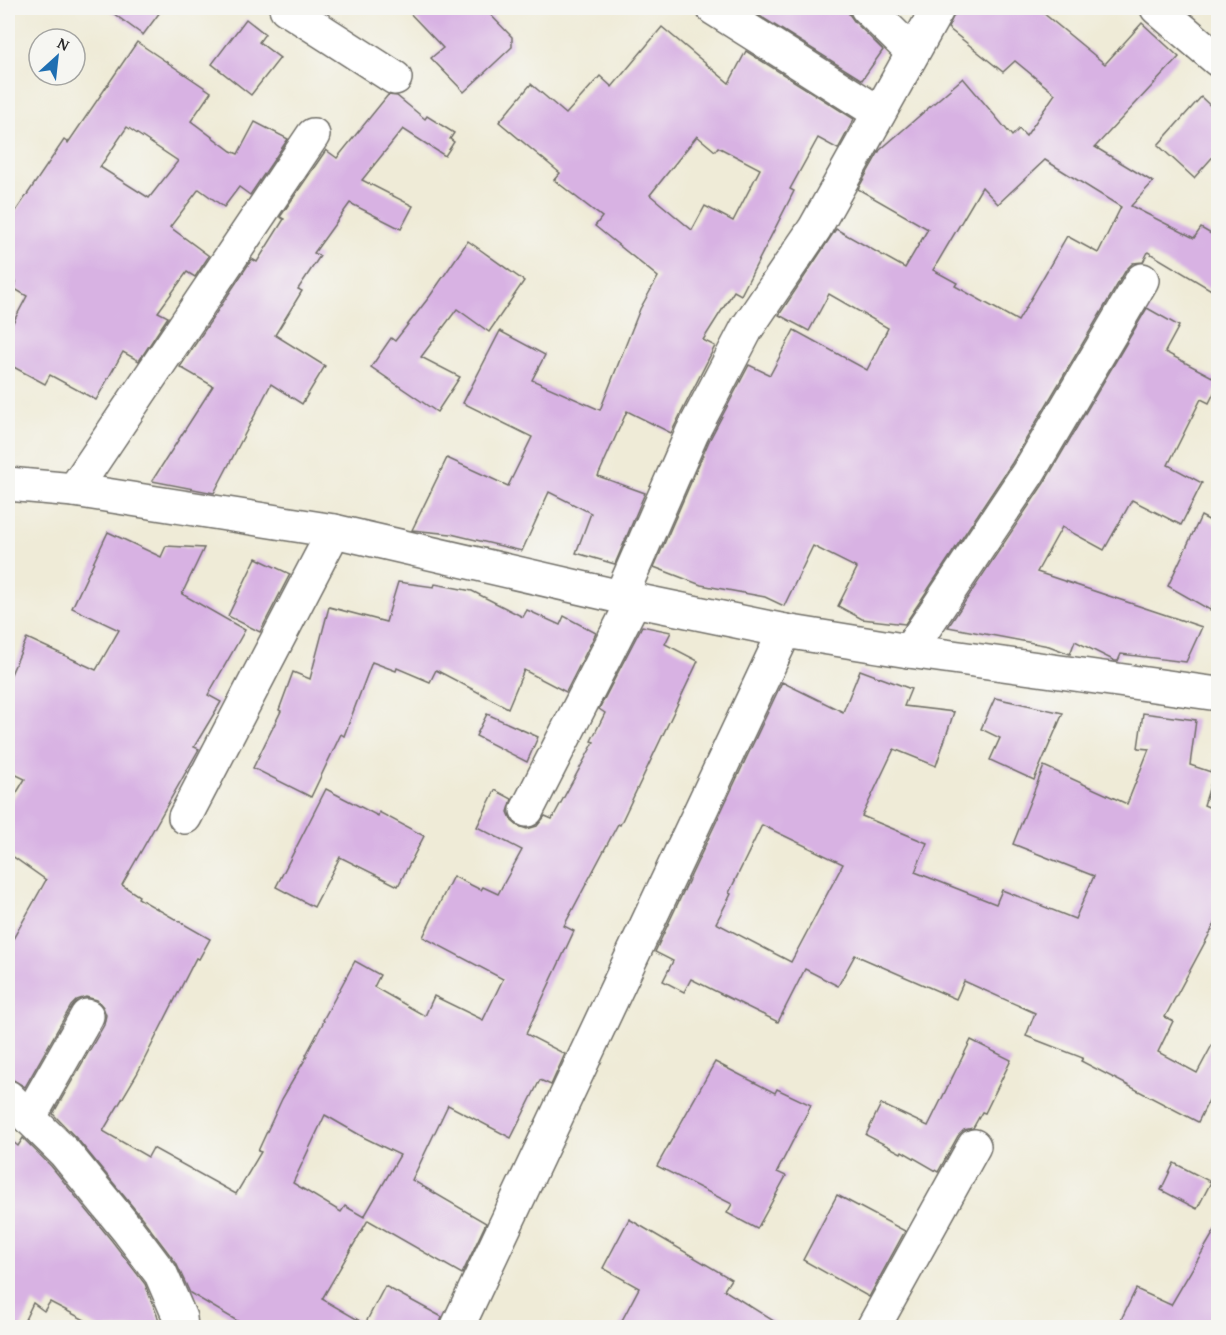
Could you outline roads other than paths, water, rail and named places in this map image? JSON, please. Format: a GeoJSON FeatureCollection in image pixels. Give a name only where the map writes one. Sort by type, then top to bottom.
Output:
{"type":"FeatureCollection","features":[{"type":"Feature","properties":{"kind":"street"},"geometry":{"type":"LineString","coordinates":[[286,8],[395,78]]}},
{"type":"Feature","properties":{"kind":"street"},"geometry":{"type":"LineString","coordinates":[[713,8],[879,113]]}},
{"type":"Feature","properties":{"kind":"street"},"geometry":{"type":"LineString","coordinates":[[867,8],[912,52]]}},
{"type":"Feature","properties":{"kind":"street"},"geometry":{"type":"LineString","coordinates":[[527,810],[628,598],[692,433],[747,328],[815,228],[938,8]]}},
{"type":"Feature","properties":{"kind":"street"},"geometry":{"type":"LineString","coordinates":[[1157,8],[1218,60]]}},
{"type":"Feature","properties":{"kind":"street"},"geometry":{"type":"LineString","coordinates":[[74,490],[313,135]]}},
{"type":"Feature","properties":{"kind":"street"},"geometry":{"type":"LineString","coordinates":[[909,651],[1028,473],[1142,280]]}},
{"type":"Feature","properties":{"kind":"street"},"geometry":{"type":"LineString","coordinates":[[8,484],[74,490],[334,531],[785,631],[909,651],[1218,694]]}},
{"type":"Feature","properties":{"kind":"street"},"geometry":{"type":"LineString","coordinates":[[185,817],[334,531]]}},
{"type":"Feature","properties":{"kind":"street"},"geometry":{"type":"LineString","coordinates":[[457,1328],[785,631]]}},
{"type":"Feature","properties":{"kind":"street"},"geometry":{"type":"LineString","coordinates":[[87,1016],[18,1108],[65,1153],[161,1274],[180,1318],[181,1328]]}},
{"type":"Feature","properties":{"kind":"street"},"geometry":{"type":"LineString","coordinates":[[873,1328],[974,1146]]}}]}
